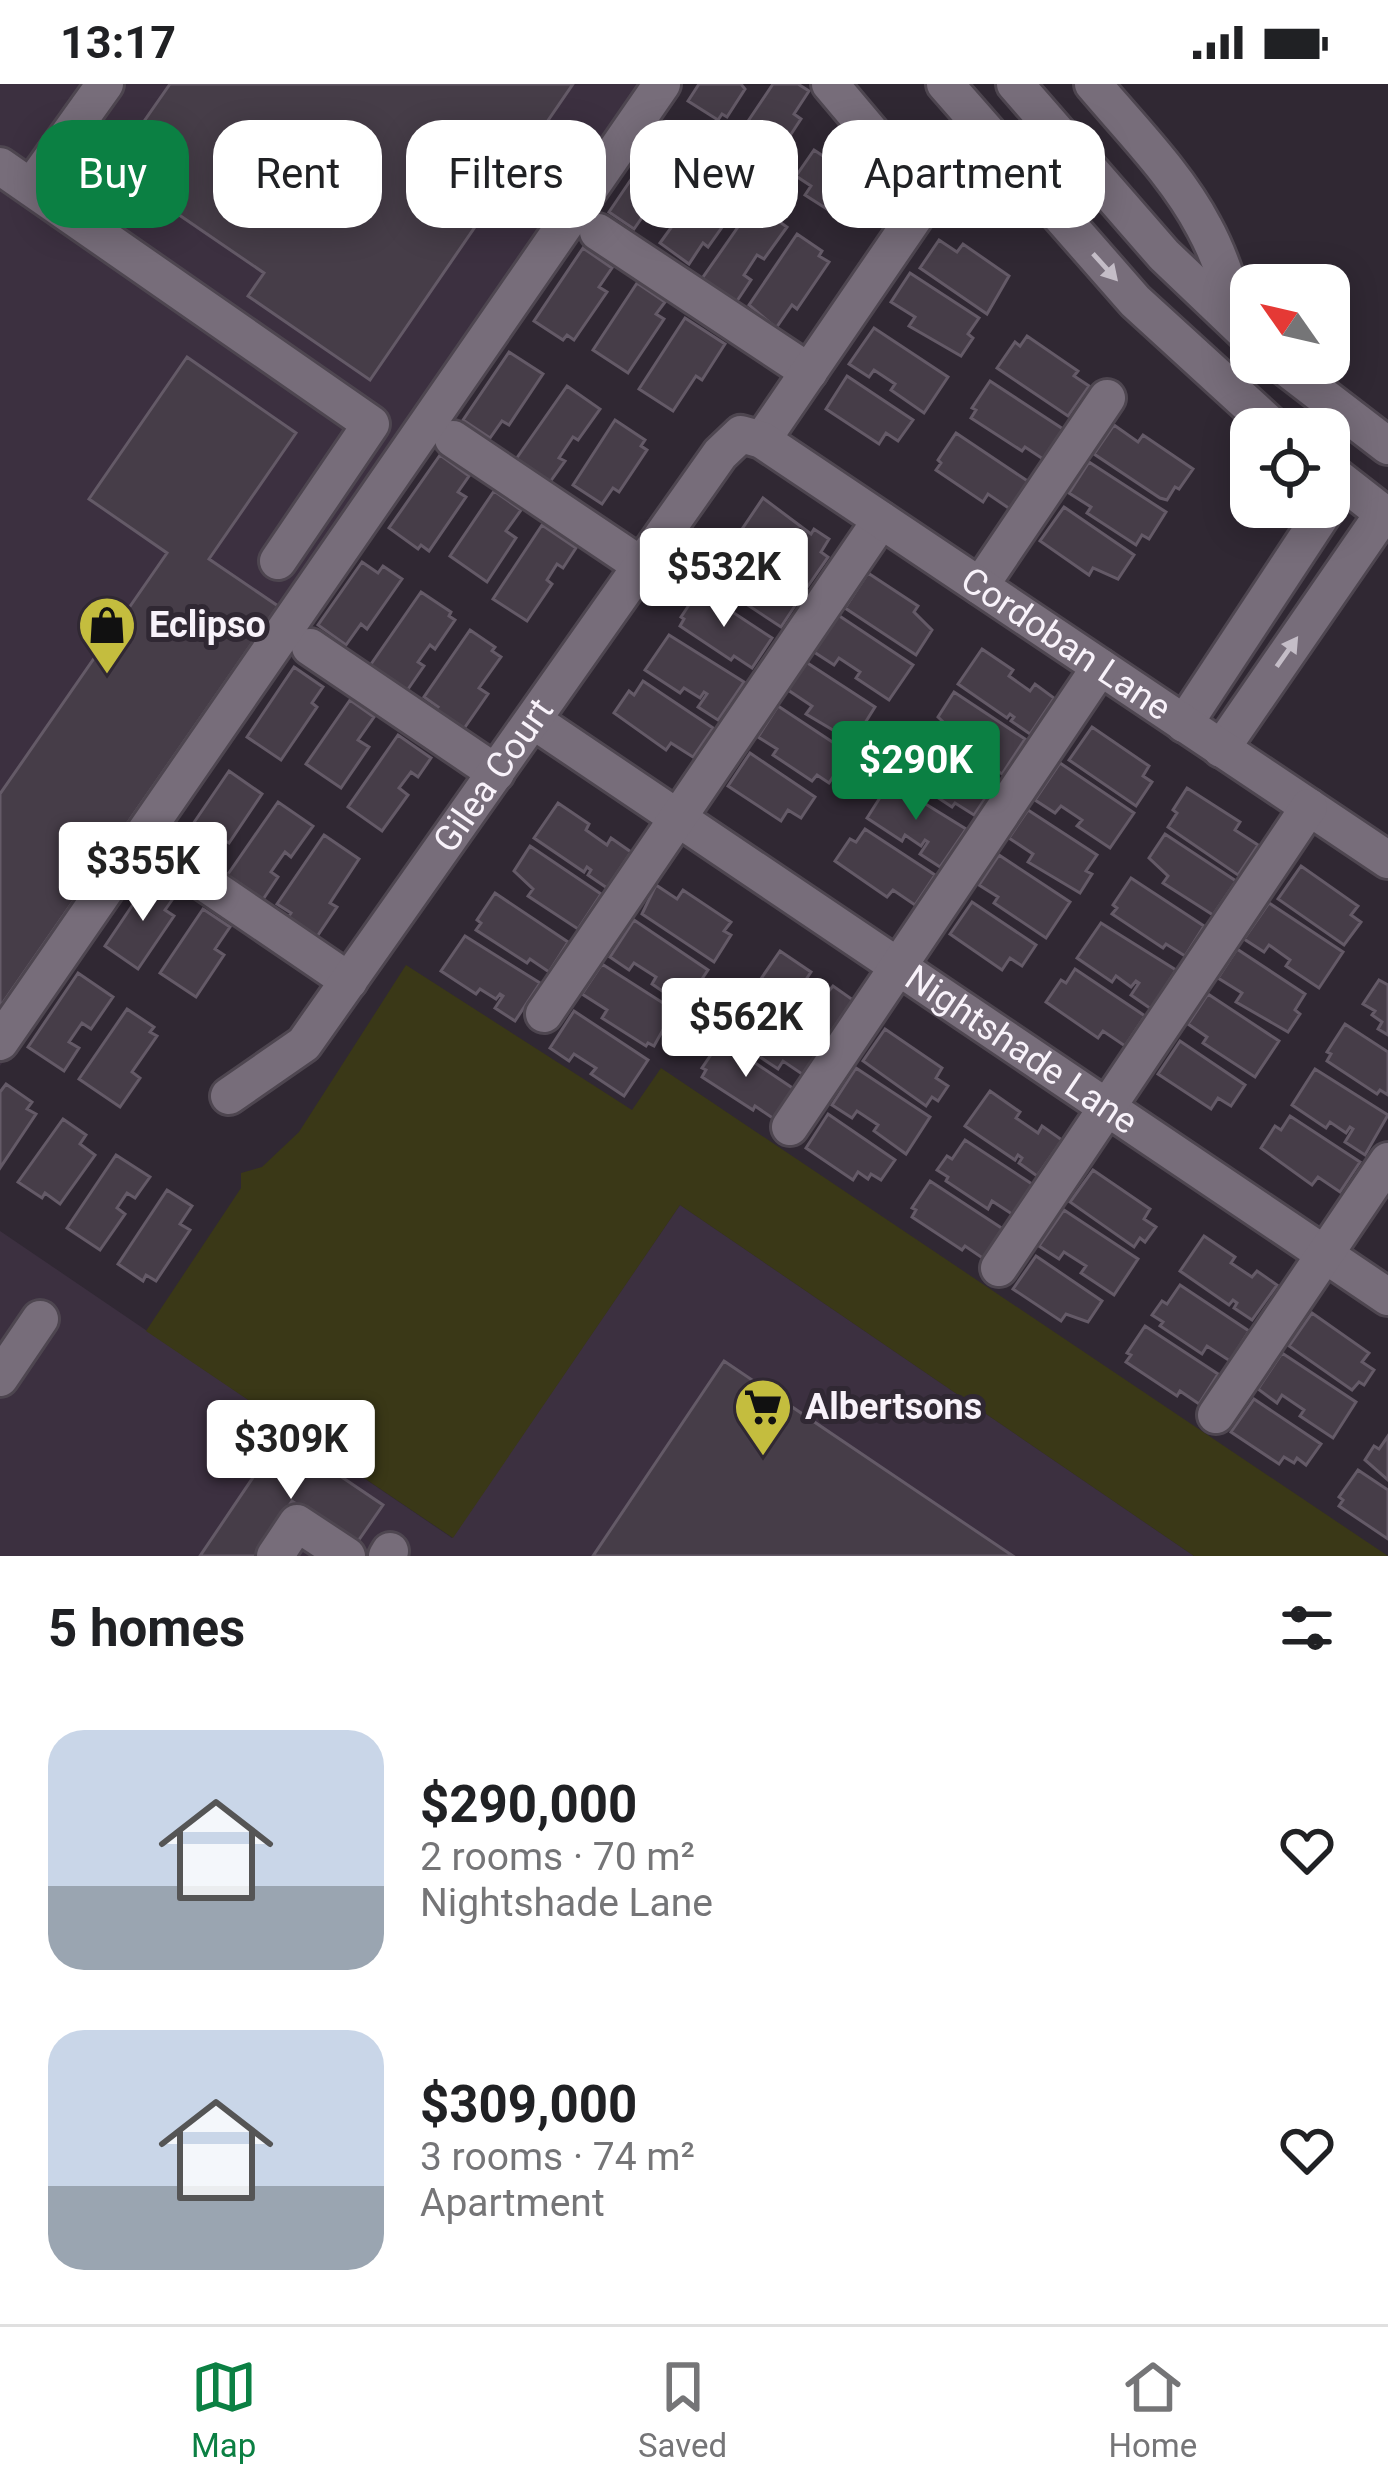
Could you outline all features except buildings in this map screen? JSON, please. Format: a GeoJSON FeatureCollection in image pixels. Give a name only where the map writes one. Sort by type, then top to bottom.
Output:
{"type":"FeatureCollection","features":[{"type":"Feature","properties":{"kind":"street"},"geometry":{"type":"LineString","coordinates":[[32,186],[105,84]]}},
{"type":"Feature","properties":{"kind":"street"},"geometry":{"type":"LineString","coordinates":[[0,1042],[662,84]]}},
{"type":"Feature","properties":{"kind":"street","name":"Gilea Court"},"geometry":{"type":"LineString","coordinates":[[229,1096],[304,1044],[720,454],[752,437],[809,372],[927,199],[830,84]]}},
{"type":"Feature","properties":{"kind":"street"},"geometry":{"type":"LineString","coordinates":[[945,84],[1135,301],[1253,408]]}},
{"type":"Feature","properties":{"kind":"street"},"geometry":{"type":"LineString","coordinates":[[1016,84],[1164,255],[1230,318]]}},
{"type":"Feature","properties":{"kind":"street"},"geometry":{"type":"LineString","coordinates":[[1096,85],[1204,226],[1230,287]]}},
{"type":"Feature","properties":{"kind":"street"},"geometry":{"type":"LineString","coordinates":[[0,166],[409,451]]}},
{"type":"Feature","properties":{"kind":"street"},"geometry":{"type":"LineString","coordinates":[[598,232],[809,372]]}},
{"type":"Feature","properties":{"kind":"street"},"geometry":{"type":"LineString","coordinates":[[1307,384],[1388,446]]}},
{"type":"Feature","properties":{"kind":"street"},"geometry":{"type":"LineString","coordinates":[[980,586],[1107,398]]}},
{"type":"Feature","properties":{"kind":"street"},"geometry":{"type":"LineString","coordinates":[[278,561],[371,424]]}},
{"type":"Feature","properties":{"kind":"street","name":"Cordoban Lane"},"geometry":{"type":"LineString","coordinates":[[752,437],[1388,860]]}},
{"type":"Feature","properties":{"kind":"street"},"geometry":{"type":"LineString","coordinates":[[453,439],[642,566]]}},
{"type":"Feature","properties":{"kind":"street"},"geometry":{"type":"LineString","coordinates":[[1221,749],[1386,515],[1350,499]]}},
{"type":"Feature","properties":{"kind":"street"},"geometry":{"type":"LineString","coordinates":[[544,1014],[881,520]]}},
{"type":"Feature","properties":{"kind":"street"},"geometry":{"type":"LineString","coordinates":[[1184,724],[1308,528]]}},
{"type":"Feature","properties":{"kind":"street"},"geometry":{"type":"LineString","coordinates":[[310,647],[496,773]]}},
{"type":"Feature","properties":{"kind":"street"},"geometry":{"type":"LineString","coordinates":[[790,1127],[1100,667]]}},
{"type":"Feature","properties":{"kind":"street","name":"Nightshade Lane"},"geometry":{"type":"LineString","coordinates":[[534,721],[1388,1297]]}},
{"type":"Feature","properties":{"kind":"street"},"geometry":{"type":"LineString","coordinates":[[999,1268],[1309,807]]}},
{"type":"Feature","properties":{"kind":"street"},"geometry":{"type":"LineString","coordinates":[[167,857],[349,981]]}},
{"type":"Feature","properties":{"kind":"street"},"geometry":{"type":"LineString","coordinates":[[1216,1415],[1388,1161]]}},
{"type":"Feature","properties":{"kind":"street"},"geometry":{"type":"LineString","coordinates":[[0,1378],[40,1318]]}},
{"type":"Feature","properties":{"kind":"street"},"geometry":{"type":"LineString","coordinates":[[275,1556],[298,1523],[347,1556]]}},
{"type":"Feature","properties":{"kind":"shaded area"},"geometry":{"type":"Polygon","coordinates":[[[0,84],[683,84],[658,120],[630,120],[630,160],[606,195],[606,120],[406,120],[406,228],[583,228],[0,1066],[0,84]]]}},
{"type":"Feature","properties":{"kind":"shaded area"},"geometry":{"type":"Polygon","coordinates":[[[406,965],[632,1110],[661,1068],[1388,1556],[1194,1556],[680,1205],[453,1538],[146,1331],[241,1188],[241,1173],[262,1167],[299,1132],[406,965]]]}},
{"type":"Feature","properties":{"kind":"shaded area"},"geometry":{"type":"Polygon","coordinates":[[[680,1205],[1194,1556],[0,1556],[0,1231],[452,1538],[680,1205]]]}},
{"type":"Feature","properties":{"kind":"place","name":"Eclipso"},"geometry":{"type":"Point","coordinates":[107,676]}},
{"type":"Feature","properties":{"kind":"place","name":"Albertsons"},"geometry":{"type":"Point","coordinates":[763,1458]}}]}
